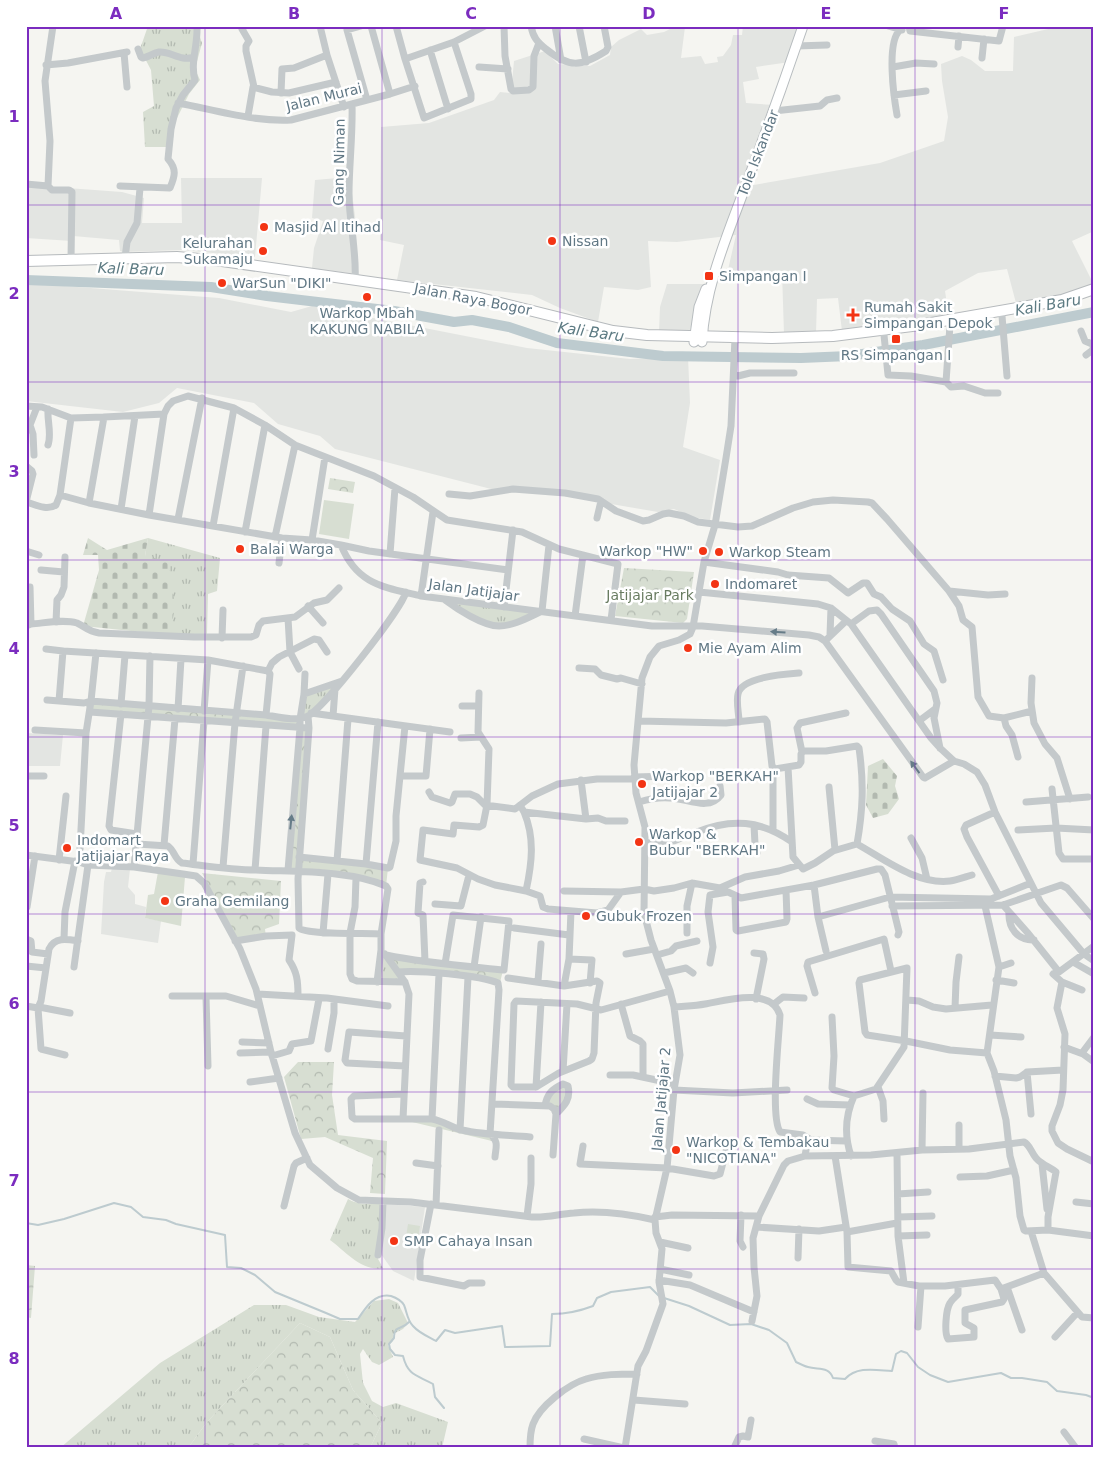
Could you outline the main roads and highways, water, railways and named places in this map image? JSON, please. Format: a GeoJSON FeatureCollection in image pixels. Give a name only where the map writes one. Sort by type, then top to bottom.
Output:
{"type":"FeatureCollection","features":[{"type":"Feature","properties":{"kind":"highway","name":"Jalan Raya Bogor"},"geometry":{"type":"LineString","coordinates":[[26,261],[183,257],[474,302],[629,339],[698,339]]}},
{"type":"Feature","properties":{"kind":"highway","name":"Jalan Raya Bogor"},"geometry":{"type":"LineString","coordinates":[[26,267],[176,264],[355,280],[483,298],[614,331],[638,335],[735,343],[820,342],[885,338],[1002,320],[1070,304],[1094,295]]}},
{"type":"Feature","properties":{"kind":"highway","name":"Jalan Raya Bogor"},"geometry":{"type":"LineString","coordinates":[[735,343],[863,333],[1062,300],[1094,289]]}},
{"type":"Feature","properties":{"kind":"main road","name":"Tole Iskandar"},"geometry":{"type":"LineString","coordinates":[[698,339],[700,302],[712,279],[803,26]]}},
{"type":"Feature","properties":{"kind":"waterway","name":"Kali Baru"},"geometry":{"type":"LineString","coordinates":[[26,280],[211,287],[267,296],[394,311],[454,322],[472,320],[509,327],[557,343],[663,356],[801,358],[849,356],[923,345],[1094,312]]}},
{"type":"Feature","properties":{"kind":"waterway"},"geometry":{"type":"LineString","coordinates":[[26,1223],[38,1225],[114,1203],[131,1207],[143,1217],[166,1220],[225,1235],[227,1267],[241,1268],[255,1275],[275,1292],[340,1319],[358,1319],[376,1299],[391,1296],[400,1300],[404,1305],[411,1324],[421,1333],[436,1341],[445,1330],[455,1333],[502,1326],[505,1347],[550,1346],[552,1314],[573,1312],[593,1306],[597,1298],[611,1292],[650,1287],[659,1296]]}},
{"type":"Feature","properties":{"kind":"waterway"},"geometry":{"type":"LineString","coordinates":[[664,1298],[689,1306],[730,1325],[751,1324],[769,1330],[787,1343],[796,1362],[808,1367],[826,1370],[833,1378],[845,1379],[861,1370],[892,1371],[896,1354],[901,1351],[907,1353],[918,1367],[930,1375],[948,1382],[1001,1373],[1011,1378],[1047,1382],[1057,1391],[1094,1398]]}},
{"type":"Feature","properties":{"kind":"waterway"},"geometry":{"type":"LineString","coordinates":[[409,1322],[395,1331],[394,1338],[389,1344],[390,1349],[395,1355],[403,1356],[410,1371],[433,1384],[435,1397],[444,1408]]}},
{"type":"Feature","properties":{"kind":"place","name":"Masjid Al Itihad"},"geometry":{"type":"Point","coordinates":[264,227]}},
{"type":"Feature","properties":{"kind":"place","name":"Nissan"},"geometry":{"type":"Point","coordinates":[552,241]}},
{"type":"Feature","properties":{"kind":"place","name":"Kelurahan Sukamaju"},"geometry":{"type":"Point","coordinates":[263,251]}},
{"type":"Feature","properties":{"kind":"place","name":"Simpangan I"},"geometry":{"type":"Point","coordinates":[709,276]}},
{"type":"Feature","properties":{"kind":"place","name":"WarSun \"DIKI\""},"geometry":{"type":"Point","coordinates":[222,283]}},
{"type":"Feature","properties":{"kind":"place","name":"Warkop Mbah KAKUNG NABILA"},"geometry":{"type":"Point","coordinates":[367,297]}},
{"type":"Feature","properties":{"kind":"place","name":"Rumah Sakit Simpangan Depok"},"geometry":{"type":"Point","coordinates":[853,315]}},
{"type":"Feature","properties":{"kind":"place","name":"RS Simpangan I"},"geometry":{"type":"Point","coordinates":[896,339]}},
{"type":"Feature","properties":{"kind":"place","name":"Balai Warga"},"geometry":{"type":"Point","coordinates":[240,549]}},
{"type":"Feature","properties":{"kind":"place","name":"Warkop \"HW\""},"geometry":{"type":"Point","coordinates":[703,551]}},
{"type":"Feature","properties":{"kind":"place","name":"Warkop Steam"},"geometry":{"type":"Point","coordinates":[719,552]}},
{"type":"Feature","properties":{"kind":"place","name":"Indomaret"},"geometry":{"type":"Point","coordinates":[715,584]}},
{"type":"Feature","properties":{"kind":"place","name":"Mie Ayam Alim"},"geometry":{"type":"Point","coordinates":[688,648]}},
{"type":"Feature","properties":{"kind":"place","name":"Warkop \"BERKAH\" Jatijajar 2"},"geometry":{"type":"Point","coordinates":[642,784]}},
{"type":"Feature","properties":{"kind":"place","name":"Warkop & Bubur \"BERKAH\""},"geometry":{"type":"Point","coordinates":[639,842]}},
{"type":"Feature","properties":{"kind":"place","name":"Indomart Jatijajar Raya"},"geometry":{"type":"Point","coordinates":[67,848]}},
{"type":"Feature","properties":{"kind":"place","name":"Graha Gemilang"},"geometry":{"type":"Point","coordinates":[165,901]}},
{"type":"Feature","properties":{"kind":"place","name":"Gubuk Frozen"},"geometry":{"type":"Point","coordinates":[586,916]}},
{"type":"Feature","properties":{"kind":"place","name":"Warkop & Tembakau \"NICOTIANA\""},"geometry":{"type":"Point","coordinates":[676,1150]}},
{"type":"Feature","properties":{"kind":"place","name":"SMP Cahaya Insan"},"geometry":{"type":"Point","coordinates":[394,1241]}},
{"type":"Feature","properties":{"kind":"park label","name":"Jatijajar Park"},"geometry":{"type":"Point","coordinates":[650,595]}}]}
